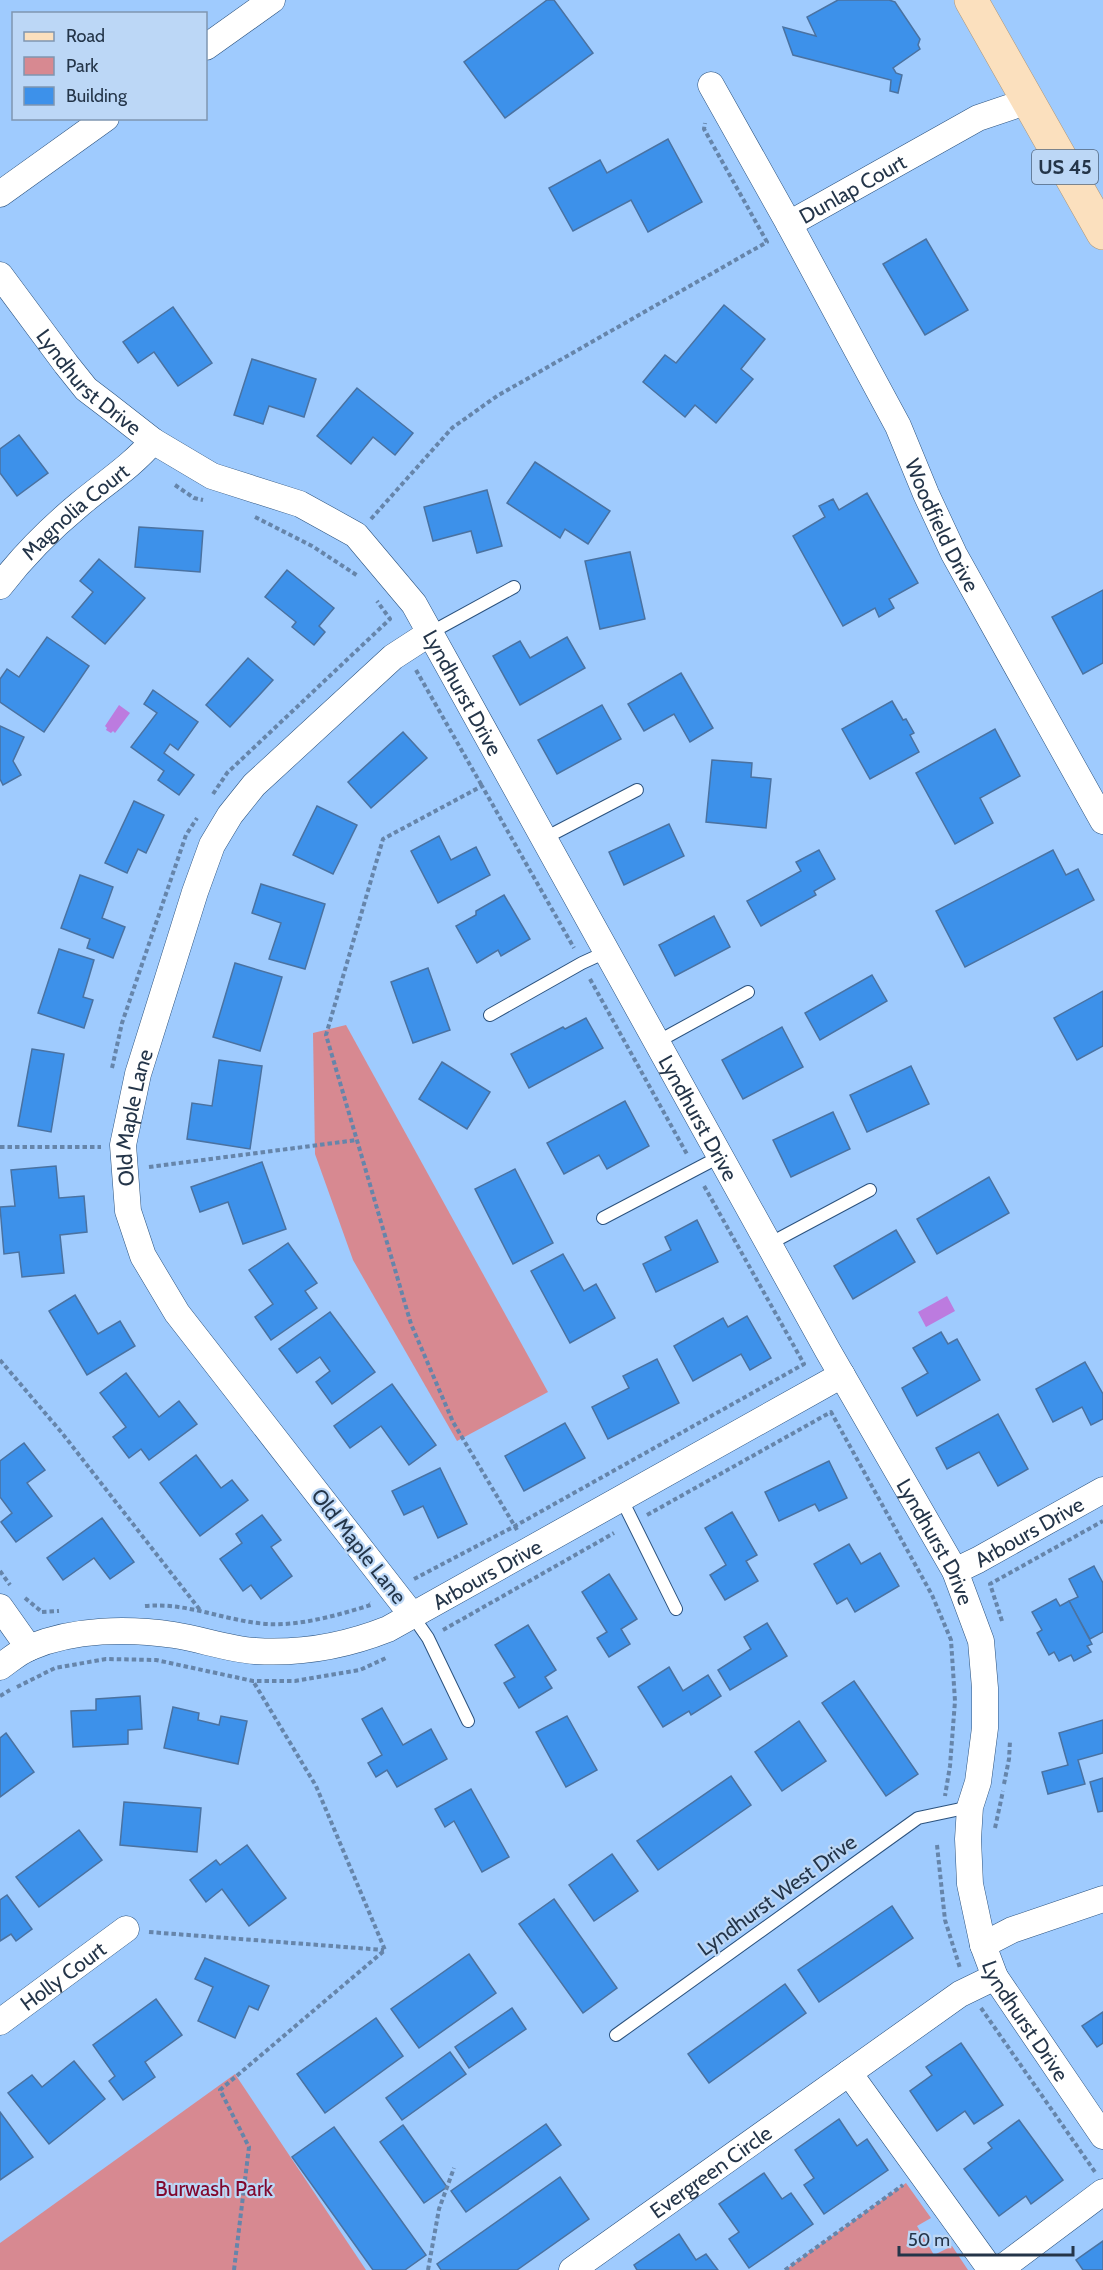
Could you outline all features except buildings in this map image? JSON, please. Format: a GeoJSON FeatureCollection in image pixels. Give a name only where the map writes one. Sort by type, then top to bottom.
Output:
{"type":"FeatureCollection","features":[{"type":"Feature","properties":{"kind":"main road","name":"US 45"},"geometry":{"type":"LineString","coordinates":[[971,0],[1103,233]]}},
{"type":"Feature","properties":{"kind":"street"},"geometry":{"type":"LineString","coordinates":[[207,46],[272,0]]}},
{"type":"Feature","properties":{"kind":"street","name":"Dunlap Court"},"geometry":{"type":"LineString","coordinates":[[711,85],[789,224],[978,118],[1028,101]]}},
{"type":"Feature","properties":{"kind":"street"},"geometry":{"type":"LineString","coordinates":[[0,194],[103,120]]}},
{"type":"Feature","properties":{"kind":"street","name":"Woodfield Drive"},"geometry":{"type":"LineString","coordinates":[[789,224],[898,426],[954,554],[1103,821]]}},
{"type":"Feature","properties":{"kind":"street","name":"Lyndhurst Drive"},"geometry":{"type":"LineString","coordinates":[[0,275],[86,389],[153,441],[212,476],[300,504],[356,535],[409,597],[842,1375],[955,1570],[981,1641],[985,1688],[985,1728],[978,1782],[970,1807],[968,1839],[970,1884],[983,1945],[995,1977],[1103,2136]]}},
{"type":"Feature","properties":{"kind":"street","name":"Magnolia Court"},"geometry":{"type":"LineString","coordinates":[[0,586],[39,541],[80,504],[136,461],[153,441]]}},
{"type":"Feature","properties":{"kind":"street","name":"Old Maple Lane"},"geometry":{"type":"LineString","coordinates":[[412,1615],[177,1313],[143,1256],[106,1146],[138,1074],[212,845],[230,814],[274,765],[393,657],[430,633]]}},
{"type":"Feature","properties":{"kind":"street","name":"Arbours Drive"},"geometry":{"type":"LineString","coordinates":[[0,1667],[29,1648],[61,1637],[98,1632],[175,1635],[254,1651],[299,1651],[332,1647],[365,1638],[388,1629],[842,1375]]}},
{"type":"Feature","properties":{"kind":"street","name":"Arbours Drive"},"geometry":{"type":"LineString","coordinates":[[955,1570],[978,1560],[1103,1490]]}},
{"type":"Feature","properties":{"kind":"street"},"geometry":{"type":"LineString","coordinates":[[0,1607],[29,1648]]}},
{"type":"Feature","properties":{"kind":"street"},"geometry":{"type":"LineString","coordinates":[[983,1945],[1012,1930],[1103,1899]]}},
{"type":"Feature","properties":{"kind":"street","name":"Holly Court"},"geometry":{"type":"LineString","coordinates":[[0,2022],[126,1929]]}},
{"type":"Feature","properties":{"kind":"street","name":"Evergreen Circle"},"geometry":{"type":"LineString","coordinates":[[572,2270],[960,1994],[995,1977]]}},
{"type":"Feature","properties":{"kind":"street"},"geometry":{"type":"LineString","coordinates":[[849,2073],[992,2270]]}},
{"type":"Feature","properties":{"kind":"street"},"geometry":{"type":"LineString","coordinates":[[999,2270],[1100,2184]]}},
{"type":"Feature","properties":{"kind":"lane"},"geometry":{"type":"LineString","coordinates":[[430,633],[514,587]]}},
{"type":"Feature","properties":{"kind":"lane"},"geometry":{"type":"LineString","coordinates":[[543,838],[637,790]]}},
{"type":"Feature","properties":{"kind":"lane"},"geometry":{"type":"LineString","coordinates":[[490,1015],[606,952]]}},
{"type":"Feature","properties":{"kind":"lane"},"geometry":{"type":"LineString","coordinates":[[657,1042],[748,992]]}},
{"type":"Feature","properties":{"kind":"lane"},"geometry":{"type":"LineString","coordinates":[[603,1218],[721,1156]]}},
{"type":"Feature","properties":{"kind":"lane"},"geometry":{"type":"LineString","coordinates":[[769,1244],[870,1190]]}},
{"type":"Feature","properties":{"kind":"lane"},"geometry":{"type":"LineString","coordinates":[[621,1498],[676,1609]]}},
{"type":"Feature","properties":{"kind":"lane"},"geometry":{"type":"LineString","coordinates":[[412,1615],[428,1638],[468,1721]]}},
{"type":"Feature","properties":{"kind":"lane","name":"Lyndhurst West Drive"},"geometry":{"type":"LineString","coordinates":[[616,2035],[918,1818],[970,1807]]}},
{"type":"Feature","properties":{"kind":"path"},"geometry":{"type":"LineString","coordinates":[[356,535],[452,428],[497,396],[580,346],[767,242]]}},
{"type":"Feature","properties":{"kind":"path"},"geometry":{"type":"LineString","coordinates":[[167,480],[194,498],[205,501]]}},
{"type":"Feature","properties":{"kind":"path"},"geometry":{"type":"LineString","coordinates":[[249,514],[312,546],[362,579]]}},
{"type":"Feature","properties":{"kind":"path"},"geometry":{"type":"LineString","coordinates":[[209,800],[227,773],[390,619],[373,595]]}},
{"type":"Feature","properties":{"kind":"path"},"geometry":{"type":"LineString","coordinates":[[410,1581],[515,1526],[804,1364],[582,963],[414,667]]}},
{"type":"Feature","properties":{"kind":"path"},"geometry":{"type":"LineString","coordinates":[[482,786],[383,839],[326,1035],[411,1324],[453,1422],[515,1526]]}},
{"type":"Feature","properties":{"kind":"path"},"geometry":{"type":"LineString","coordinates":[[110,1079],[122,1023],[186,835],[198,817]]}},
{"type":"Feature","properties":{"kind":"path"},"geometry":{"type":"LineString","coordinates":[[145,1168],[357,1140]]}},
{"type":"Feature","properties":{"kind":"path"},"geometry":{"type":"LineString","coordinates":[[0,1147],[106,1146]]}},
{"type":"Feature","properties":{"kind":"path"},"geometry":{"type":"LineString","coordinates":[[0,1360],[62,1433],[201,1610]]}},
{"type":"Feature","properties":{"kind":"path"},"geometry":{"type":"LineString","coordinates":[[0,1695],[55,1668],[106,1659],[156,1660],[253,1681],[295,1681],[360,1670],[428,1638],[831,1412],[932,1594],[951,1640],[955,1701],[950,1766],[944,1799]]}},
{"type":"Feature","properties":{"kind":"path"},"geometry":{"type":"LineString","coordinates":[[1005,1632],[990,1584],[1103,1521]]}},
{"type":"Feature","properties":{"kind":"path"},"geometry":{"type":"LineString","coordinates":[[142,1606],[174,1606],[201,1610],[215,1616],[268,1624],[326,1618],[371,1605],[364,1596]]}},
{"type":"Feature","properties":{"kind":"path"},"geometry":{"type":"LineString","coordinates":[[42,1612],[65,1611]]}},
{"type":"Feature","properties":{"kind":"path"},"geometry":{"type":"LineString","coordinates":[[253,1681],[316,1786],[385,1950]]}},
{"type":"Feature","properties":{"kind":"path"},"geometry":{"type":"LineString","coordinates":[[994,1833],[1010,1760],[1010,1736]]}},
{"type":"Feature","properties":{"kind":"path"},"geometry":{"type":"LineString","coordinates":[[937,1845],[945,1920],[962,1972]]}},
{"type":"Feature","properties":{"kind":"path"},"geometry":{"type":"LineString","coordinates":[[126,1929],[385,1950]]}},
{"type":"Feature","properties":{"kind":"path"},"geometry":{"type":"LineString","coordinates":[[234,2270],[249,2147],[220,2090],[385,1950]]}},
{"type":"Feature","properties":{"kind":"path"},"geometry":{"type":"LineString","coordinates":[[976,2000],[1100,2184]]}},
{"type":"Feature","properties":{"kind":"path"},"geometry":{"type":"LineString","coordinates":[[428,2270],[439,2210],[454,2168]]}},
{"type":"Feature","properties":{"kind":"path"},"geometry":{"type":"LineString","coordinates":[[784,2270],[921,2172]]}},
{"type":"Feature","properties":{"kind":"green space"},"geometry":{"type":"Polygon","coordinates":[[[346,1025],[548,1392],[457,1441],[353,1260],[315,1154],[313,1033],[346,1025]]]}},
{"type":"Feature","properties":{"kind":"green space","name":"Burwash Park"},"geometry":{"type":"Polygon","coordinates":[[[235,2074],[366,2270],[0,2270],[0,2243],[235,2074]]]}},
{"type":"Feature","properties":{"kind":"green space"},"geometry":{"type":"Polygon","coordinates":[[[906,2183],[931,2218],[917,2226],[934,2255],[952,2246],[968,2270],[785,2270],[906,2183]]]}},
{"type":"Feature","properties":{"kind":"shaded area"},"geometry":{"type":"Polygon","coordinates":[[[119,705],[130,713],[115,733],[113,731],[111,733],[106,730],[105,726],[119,705]]]}},
{"type":"Feature","properties":{"kind":"shaded area"},"geometry":{"type":"Polygon","coordinates":[[[947,1296],[955,1311],[926,1327],[918,1312],[947,1296]]]}}]}
